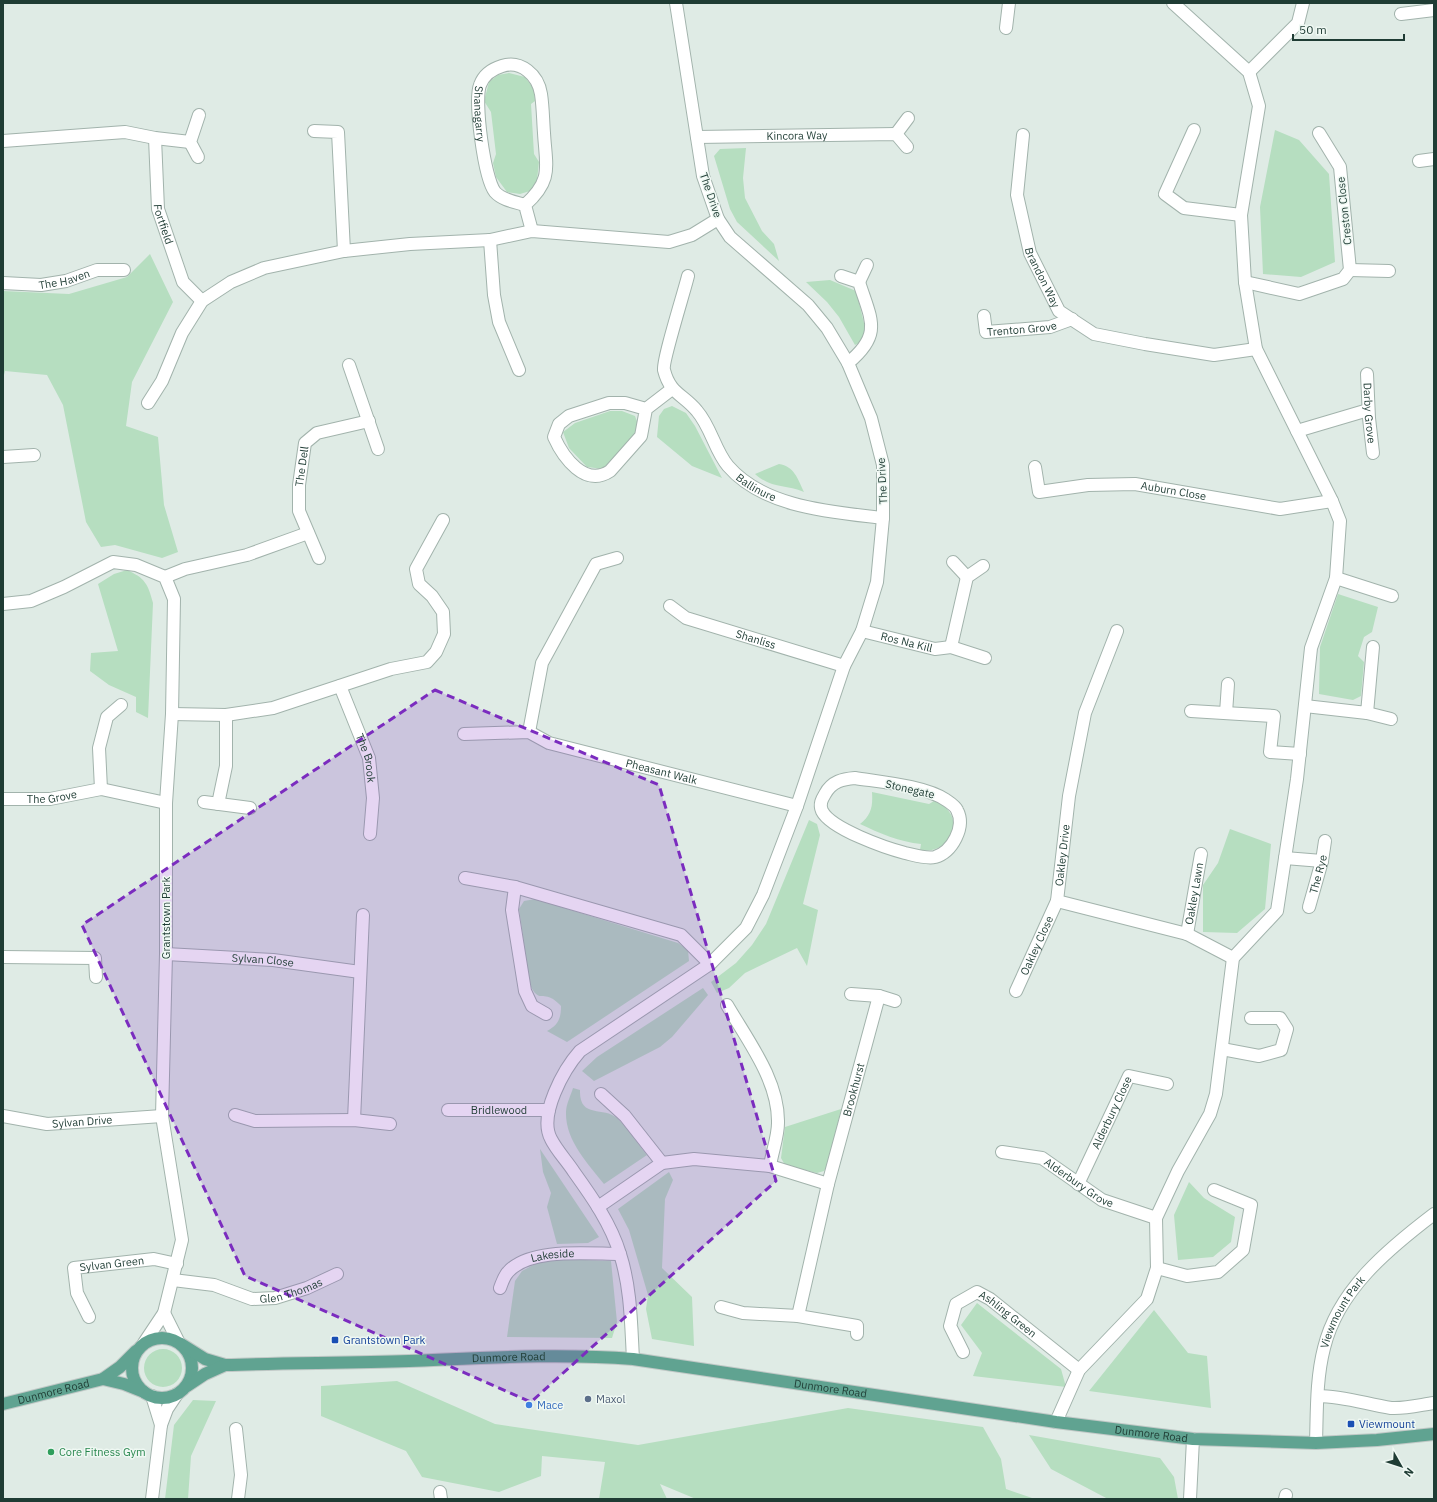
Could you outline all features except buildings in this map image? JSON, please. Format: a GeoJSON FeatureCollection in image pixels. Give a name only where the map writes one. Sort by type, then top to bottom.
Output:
{"type":"FeatureCollection","features":[{"type":"Feature","properties":{"kind":"main road"},"geometry":{"type":"LineString","coordinates":[[160,1337],[180,1342],[192,1359],[193,1369],[191,1379],[181,1391],[160,1398],[149,1395],[139,1388],[134,1379],[132,1369],[133,1360],[140,1347],[160,1337]]}},
{"type":"Feature","properties":{"kind":"main road","name":"Dunmore Road"},"geometry":{"type":"LineString","coordinates":[[180,1342],[206,1359],[224,1365],[410,1361],[542,1355],[594,1356],[633,1359],[1056,1422],[1194,1439],[1316,1443],[1434,1434]]}},
{"type":"Feature","properties":{"kind":"main road","name":"Dunmore Road"},"geometry":{"type":"LineString","coordinates":[[3,1404],[103,1379],[120,1367],[140,1347]]}},
{"type":"Feature","properties":{"kind":"main road","name":"Dunmore Road"},"geometry":{"type":"LineString","coordinates":[[181,1391],[205,1374],[224,1365]]}},
{"type":"Feature","properties":{"kind":"main road","name":"Dunmore Road"},"geometry":{"type":"LineString","coordinates":[[103,1379],[124,1384],[149,1395]]}},
{"type":"Feature","properties":{"kind":"street","name":"The Drive"},"geometry":{"type":"LineString","coordinates":[[633,1359],[630,1304],[620,1254],[598,1207],[550,1139],[547,1125],[549,1110],[557,1087],[568,1064],[580,1050],[710,964],[746,928],[763,894],[798,800],[844,666],[862,631],[877,582],[883,518],[883,465],[871,418],[848,362],[827,328],[808,305],[730,237],[718,219],[703,176],[676,3]]}},
{"type":"Feature","properties":{"kind":"street"},"geometry":{"type":"LineString","coordinates":[[1006,28],[1009,3]]}},
{"type":"Feature","properties":{"kind":"street"},"geometry":{"type":"LineString","coordinates":[[1056,1422],[1079,1370],[1147,1298],[1157,1268],[1156,1218],[1178,1171],[1210,1114],[1216,1094],[1233,958],[1277,911],[1300,754],[1311,648],[1336,578],[1340,521],[1332,501],[1256,349],[1245,282],[1241,215],[1260,106],[1249,72],[1173,3]]}},
{"type":"Feature","properties":{"kind":"street"},"geometry":{"type":"LineString","coordinates":[[1249,72],[1298,23],[1303,3]]}},
{"type":"Feature","properties":{"kind":"street"},"geometry":{"type":"LineString","coordinates":[[1401,14],[1434,10]]}},
{"type":"Feature","properties":{"kind":"street","name":"Shanagarry"},"geometry":{"type":"LineString","coordinates":[[516,64],[527,70],[535,79],[541,92],[545,176],[544,182],[538,193],[525,205],[508,201],[495,192],[486,172],[476,98],[480,84],[488,72],[503,65],[516,64]]}},
{"type":"Feature","properties":{"kind":"street"},"geometry":{"type":"LineString","coordinates":[[198,157],[190,142],[199,115]]}},
{"type":"Feature","properties":{"kind":"street"},"geometry":{"type":"LineString","coordinates":[[907,147],[896,134],[908,118]]}},
{"type":"Feature","properties":{"kind":"street"},"geometry":{"type":"LineString","coordinates":[[1194,130],[1165,194],[1184,208],[1241,215]]}},
{"type":"Feature","properties":{"kind":"street"},"geometry":{"type":"LineString","coordinates":[[314,131],[338,132],[344,251]]}},
{"type":"Feature","properties":{"kind":"street"},"geometry":{"type":"LineString","coordinates":[[3,141],[125,132],[155,138],[190,142]]}},
{"type":"Feature","properties":{"kind":"street","name":"Creston Close"},"geometry":{"type":"LineString","coordinates":[[1318,133],[1340,167],[1350,270]]}},
{"type":"Feature","properties":{"kind":"street","name":"Kincora Way"},"geometry":{"type":"LineString","coordinates":[[697,137],[896,134]]}},
{"type":"Feature","properties":{"kind":"street","name":"Brandon Way"},"geometry":{"type":"LineString","coordinates":[[1023,135],[1017,195],[1030,253],[1059,311],[1094,334],[1145,344],[1214,355],[1256,349]]}},
{"type":"Feature","properties":{"kind":"street","name":"Fortfield"},"geometry":{"type":"LineString","coordinates":[[155,138],[158,209],[183,282],[202,301]]}},
{"type":"Feature","properties":{"kind":"street"},"geometry":{"type":"LineString","coordinates":[[1419,161],[1434,159]]}},
{"type":"Feature","properties":{"kind":"street"},"geometry":{"type":"LineString","coordinates":[[525,205],[532,231]]}},
{"type":"Feature","properties":{"kind":"street"},"geometry":{"type":"LineString","coordinates":[[148,403],[162,381],[182,333],[202,301],[231,282],[264,268],[344,251],[410,244],[490,240],[532,231],[669,242],[692,235],[718,219]]}},
{"type":"Feature","properties":{"kind":"street"},"geometry":{"type":"LineString","coordinates":[[490,240],[494,295],[499,322],[519,370]]}},
{"type":"Feature","properties":{"kind":"street"},"geometry":{"type":"LineString","coordinates":[[848,362],[861,352],[869,340],[872,327],[859,282],[867,265]]}},
{"type":"Feature","properties":{"kind":"street","name":"The Haven"},"geometry":{"type":"LineString","coordinates":[[3,283],[41,286],[66,281],[97,270],[124,270]]}},
{"type":"Feature","properties":{"kind":"street"},"geometry":{"type":"LineString","coordinates":[[1245,282],[1299,294],[1343,279],[1350,270],[1389,271]]}},
{"type":"Feature","properties":{"kind":"street","name":"Ballinure"},"geometry":{"type":"LineString","coordinates":[[688,276],[664,368],[672,389],[698,411],[728,466],[749,485],[776,497],[819,510],[883,518]]}},
{"type":"Feature","properties":{"kind":"street"},"geometry":{"type":"LineString","coordinates":[[841,276],[859,282]]}},
{"type":"Feature","properties":{"kind":"street","name":"Trenton Grove"},"geometry":{"type":"LineString","coordinates":[[984,316],[986,332],[1050,327],[1072,319]]}},
{"type":"Feature","properties":{"kind":"street"},"geometry":{"type":"LineString","coordinates":[[349,365],[378,449]]}},
{"type":"Feature","properties":{"kind":"street","name":"Darby Grove"},"geometry":{"type":"LineString","coordinates":[[1367,374],[1368,410],[1373,453]]}},
{"type":"Feature","properties":{"kind":"street"},"geometry":{"type":"LineString","coordinates":[[646,409],[625,403],[609,403],[568,416],[559,424],[554,437],[560,452],[573,465],[584,473],[592,476],[604,475],[610,471],[641,436],[646,409],[672,389]]}},
{"type":"Feature","properties":{"kind":"street"},"geometry":{"type":"LineString","coordinates":[[1297,431],[1368,410]]}},
{"type":"Feature","properties":{"kind":"street","name":"The Dell"},"geometry":{"type":"LineString","coordinates":[[319,558],[299,511],[299,486],[306,443],[317,433],[369,421]]}},
{"type":"Feature","properties":{"kind":"street"},"geometry":{"type":"LineString","coordinates":[[3,457],[34,456]]}},
{"type":"Feature","properties":{"kind":"street","name":"Auburn Close"},"geometry":{"type":"LineString","coordinates":[[1035,467],[1039,492],[1088,485],[1135,484],[1280,509],[1332,501]]}},
{"type":"Feature","properties":{"kind":"street"},"geometry":{"type":"LineString","coordinates":[[172,714],[226,715],[273,708],[391,669],[427,662],[436,652],[444,634],[443,612],[432,596],[419,584],[416,569],[442,520]]}},
{"type":"Feature","properties":{"kind":"street"},"geometry":{"type":"LineString","coordinates":[[3,604],[31,601],[64,587],[113,562],[136,564],[165,577],[185,569],[247,555],[308,533]]}},
{"type":"Feature","properties":{"kind":"street"},"geometry":{"type":"LineString","coordinates":[[464,734],[529,732],[542,663],[596,564],[617,558]]}},
{"type":"Feature","properties":{"kind":"street"},"geometry":{"type":"LineString","coordinates":[[953,562],[967,577]]}},
{"type":"Feature","properties":{"kind":"street"},"geometry":{"type":"LineString","coordinates":[[951,647],[967,577],[983,566]]}},
{"type":"Feature","properties":{"kind":"street","name":"Grantstown Park"},"geometry":{"type":"LineString","coordinates":[[140,1347],[164,1312],[182,1240],[162,1116],[166,954],[166,802],[172,714],[174,599],[165,577]]}},
{"type":"Feature","properties":{"kind":"street"},"geometry":{"type":"LineString","coordinates":[[1336,578],[1392,596]]}},
{"type":"Feature","properties":{"kind":"street","name":"Shanliss"},"geometry":{"type":"LineString","coordinates":[[670,606],[686,618],[844,666]]}},
{"type":"Feature","properties":{"kind":"street","name":"Ros Na Kill"},"geometry":{"type":"LineString","coordinates":[[862,631],[935,649],[951,647],[985,658]]}},
{"type":"Feature","properties":{"kind":"street","name":"Oakley Drive"},"geometry":{"type":"LineString","coordinates":[[1117,631],[1085,713],[1069,796],[1057,900],[1187,934],[1233,958]]}},
{"type":"Feature","properties":{"kind":"street"},"geometry":{"type":"LineString","coordinates":[[1367,713],[1373,647]]}},
{"type":"Feature","properties":{"kind":"street"},"geometry":{"type":"LineString","coordinates":[[1226,713],[1228,684]]}},
{"type":"Feature","properties":{"kind":"street","name":"The Brook"},"geometry":{"type":"LineString","coordinates":[[340,686],[369,758],[373,798],[370,834]]}},
{"type":"Feature","properties":{"kind":"street"},"geometry":{"type":"LineString","coordinates":[[101,789],[99,748],[107,717],[121,705]]}},
{"type":"Feature","properties":{"kind":"street"},"geometry":{"type":"LineString","coordinates":[[1305,706],[1367,713],[1390,719]]}},
{"type":"Feature","properties":{"kind":"street"},"geometry":{"type":"LineString","coordinates":[[1191,711],[1274,716],[1270,752],[1300,754]]}},
{"type":"Feature","properties":{"kind":"street"},"geometry":{"type":"LineString","coordinates":[[218,804],[226,766],[226,715]]}},
{"type":"Feature","properties":{"kind":"street","name":"Pheasant Walk"},"geometry":{"type":"LineString","coordinates":[[529,732],[549,743],[798,800]]}},
{"type":"Feature","properties":{"kind":"street","name":"Stonegate"},"geometry":{"type":"LineString","coordinates":[[855,778],[933,792],[947,800],[958,810],[958,832],[949,849],[935,857],[922,856],[894,850],[847,831],[822,811],[821,801],[827,789],[840,780],[855,778]]}},
{"type":"Feature","properties":{"kind":"street","name":"The Grove"},"geometry":{"type":"LineString","coordinates":[[3,799],[50,799],[101,789],[166,802]]}},
{"type":"Feature","properties":{"kind":"street"},"geometry":{"type":"LineString","coordinates":[[798,800],[821,801]]}},
{"type":"Feature","properties":{"kind":"street"},"geometry":{"type":"LineString","coordinates":[[204,802],[250,808]]}},
{"type":"Feature","properties":{"kind":"street","name":"The Rye"},"geometry":{"type":"LineString","coordinates":[[1309,907],[1322,861],[1325,841]]}},
{"type":"Feature","properties":{"kind":"street","name":"Oakley Lawn"},"geometry":{"type":"LineString","coordinates":[[1187,934],[1201,854]]}},
{"type":"Feature","properties":{"kind":"street"},"geometry":{"type":"LineString","coordinates":[[1285,858],[1322,861]]}},
{"type":"Feature","properties":{"kind":"street"},"geometry":{"type":"LineString","coordinates":[[465,878],[516,887],[680,935],[710,964]]}},
{"type":"Feature","properties":{"kind":"street"},"geometry":{"type":"LineString","coordinates":[[516,887],[512,910],[525,991],[532,1006],[546,1014]]}},
{"type":"Feature","properties":{"kind":"street","name":"Oakley Close"},"geometry":{"type":"LineString","coordinates":[[1016,991],[1057,900]]}},
{"type":"Feature","properties":{"kind":"street"},"geometry":{"type":"LineString","coordinates":[[354,1120],[363,915]]}},
{"type":"Feature","properties":{"kind":"street","name":"Sylvan Close"},"geometry":{"type":"LineString","coordinates":[[166,954],[274,960],[360,972]]}},
{"type":"Feature","properties":{"kind":"street"},"geometry":{"type":"LineString","coordinates":[[3,957],[95,958],[96,977]]}},
{"type":"Feature","properties":{"kind":"street"},"geometry":{"type":"LineString","coordinates":[[851,994],[879,996],[895,1001]]}},
{"type":"Feature","properties":{"kind":"street","name":"Brookhurst"},"geometry":{"type":"LineString","coordinates":[[798,1316],[828,1184],[879,996]]}},
{"type":"Feature","properties":{"kind":"street"},"geometry":{"type":"LineString","coordinates":[[727,1005],[763,1067],[776,1097],[778,1124],[770,1166]]}},
{"type":"Feature","properties":{"kind":"street"},"geometry":{"type":"LineString","coordinates":[[1222,1049],[1259,1056],[1282,1050],[1287,1029],[1280,1018],[1251,1018]]}},
{"type":"Feature","properties":{"kind":"street","name":"Alderbury Close"},"geometry":{"type":"LineString","coordinates":[[1078,1184],[1129,1076],[1167,1084]]}},
{"type":"Feature","properties":{"kind":"street"},"geometry":{"type":"LineString","coordinates":[[601,1094],[625,1116],[662,1163]]}},
{"type":"Feature","properties":{"kind":"street","name":"Bridlewood"},"geometry":{"type":"LineString","coordinates":[[448,1110],[549,1110]]}},
{"type":"Feature","properties":{"kind":"street"},"geometry":{"type":"LineString","coordinates":[[236,1115],[256,1121],[354,1120],[390,1124]]}},
{"type":"Feature","properties":{"kind":"street","name":"Sylvan Drive"},"geometry":{"type":"LineString","coordinates":[[3,1116],[47,1124],[162,1116]]}},
{"type":"Feature","properties":{"kind":"street","name":"Alderbury Grove"},"geometry":{"type":"LineString","coordinates":[[1002,1152],[1042,1158],[1102,1200],[1156,1218]]}},
{"type":"Feature","properties":{"kind":"street"},"geometry":{"type":"LineString","coordinates":[[598,1207],[662,1163],[694,1159],[770,1166],[828,1184]]}},
{"type":"Feature","properties":{"kind":"street"},"geometry":{"type":"LineString","coordinates":[[1157,1268],[1187,1276],[1218,1272],[1243,1250],[1251,1205],[1214,1190]]}},
{"type":"Feature","properties":{"kind":"street","name":"Viewmount Park"},"geometry":{"type":"LineString","coordinates":[[1316,1443],[1318,1396],[1324,1348],[1342,1303],[1376,1263],[1400,1240],[1434,1214]]}},
{"type":"Feature","properties":{"kind":"street","name":"Lakeside"},"geometry":{"type":"LineString","coordinates":[[500,1288],[507,1273],[519,1263],[543,1255],[620,1254]]}},
{"type":"Feature","properties":{"kind":"street","name":"Sylvan Green"},"geometry":{"type":"LineString","coordinates":[[89,1317],[77,1293],[74,1268],[154,1259],[177,1264]]}},
{"type":"Feature","properties":{"kind":"street","name":"Glen Thomas"},"geometry":{"type":"LineString","coordinates":[[173,1280],[214,1285],[252,1299],[275,1298],[306,1288],[337,1274]]}},
{"type":"Feature","properties":{"kind":"street","name":"Ashling Green"},"geometry":{"type":"LineString","coordinates":[[962,1352],[950,1326],[956,1304],[977,1292],[990,1299],[1079,1370]]}},
{"type":"Feature","properties":{"kind":"street"},"geometry":{"type":"LineString","coordinates":[[721,1306],[743,1313],[798,1316],[857,1326],[857,1334]]}},
{"type":"Feature","properties":{"kind":"street"},"geometry":{"type":"LineString","coordinates":[[164,1312],[180,1342]]}},
{"type":"Feature","properties":{"kind":"street"},"geometry":{"type":"LineString","coordinates":[[152,1499],[161,1425],[167,1409],[181,1391]]}},
{"type":"Feature","properties":{"kind":"street"},"geometry":{"type":"LineString","coordinates":[[149,1395],[161,1425]]}},
{"type":"Feature","properties":{"kind":"street"},"geometry":{"type":"LineString","coordinates":[[1318,1396],[1336,1396],[1392,1408],[1404,1408],[1434,1402]]}},
{"type":"Feature","properties":{"kind":"street"},"geometry":{"type":"LineString","coordinates":[[236,1429],[241,1475],[238,1499]]}},
{"type":"Feature","properties":{"kind":"street"},"geometry":{"type":"LineString","coordinates":[[1190,1499],[1194,1439]]}},
{"type":"Feature","properties":{"kind":"highlighted area"},"geometry":{"type":"Polygon","coordinates":[[[435,690],[659,785],[776,1181],[531,1402],[245,1276],[82,925],[435,690]]]}},
{"type":"Feature","properties":{"kind":"green space"},"geometry":{"type":"Polygon","coordinates":[[[509,73],[525,77],[534,89],[535,101],[531,104],[534,154],[539,162],[537,180],[530,191],[520,194],[507,192],[496,177],[493,163],[496,154],[491,112],[484,101],[489,82],[498,75],[509,73]]]}},
{"type":"Feature","properties":{"kind":"green space"},"geometry":{"type":"Polygon","coordinates":[[[1275,130],[1299,140],[1329,174],[1335,262],[1301,277],[1263,274],[1260,207],[1275,130]]]}},
{"type":"Feature","properties":{"kind":"green space"},"geometry":{"type":"Polygon","coordinates":[[[746,148],[743,178],[745,198],[762,231],[774,244],[779,261],[737,222],[730,209],[714,156],[720,149],[746,148]]]}},
{"type":"Feature","properties":{"kind":"green space"},"geometry":{"type":"Polygon","coordinates":[[[150,254],[173,302],[132,382],[126,426],[158,437],[164,505],[178,552],[162,558],[115,545],[101,547],[86,522],[63,405],[47,375],[5,371],[3,379],[3,291],[69,294],[127,277],[150,254]]]}},
{"type":"Feature","properties":{"kind":"green space"},"geometry":{"type":"Polygon","coordinates":[[[830,280],[856,291],[866,331],[863,341],[855,345],[839,317],[827,302],[806,282],[830,280]]]}},
{"type":"Feature","properties":{"kind":"green space"},"geometry":{"type":"Polygon","coordinates":[[[672,406],[686,413],[695,426],[722,478],[692,466],[657,437],[659,416],[664,409],[672,406]]]}},
{"type":"Feature","properties":{"kind":"green space"},"geometry":{"type":"Polygon","coordinates":[[[610,411],[622,411],[635,416],[638,424],[634,435],[603,469],[587,467],[569,448],[563,432],[575,423],[610,411]]]}},
{"type":"Feature","properties":{"kind":"green space"},"geometry":{"type":"Polygon","coordinates":[[[779,464],[792,470],[804,492],[767,482],[755,474],[779,464]]]}},
{"type":"Feature","properties":{"kind":"green space"},"geometry":{"type":"Polygon","coordinates":[[[127,570],[145,582],[153,603],[148,718],[136,712],[136,697],[109,685],[90,671],[91,653],[118,651],[98,584],[114,574],[127,570]]]}},
{"type":"Feature","properties":{"kind":"green space"},"geometry":{"type":"Polygon","coordinates":[[[1338,594],[1378,607],[1372,632],[1364,637],[1358,656],[1364,662],[1361,696],[1353,700],[1319,694],[1320,647],[1338,594]]]}},
{"type":"Feature","properties":{"kind":"green space"},"geometry":{"type":"Polygon","coordinates":[[[872,792],[929,804],[934,801],[945,807],[951,814],[953,823],[952,832],[948,840],[941,846],[932,850],[920,850],[921,844],[897,839],[860,824],[869,814],[872,802],[872,792]]]}},
{"type":"Feature","properties":{"kind":"green space"},"geometry":{"type":"Polygon","coordinates":[[[809,820],[817,824],[820,835],[803,904],[818,910],[807,966],[797,948],[745,973],[729,988],[717,993],[711,982],[736,963],[752,945],[766,924],[809,820]]]}},
{"type":"Feature","properties":{"kind":"green space"},"geometry":{"type":"Polygon","coordinates":[[[1230,829],[1271,844],[1265,909],[1237,933],[1203,932],[1203,885],[1218,863],[1230,829]]]}},
{"type":"Feature","properties":{"kind":"green space"},"geometry":{"type":"Polygon","coordinates":[[[535,899],[678,943],[688,950],[689,961],[567,1042],[547,1031],[558,1021],[561,1006],[549,997],[536,994],[530,985],[519,909],[524,901],[535,899]]]}},
{"type":"Feature","properties":{"kind":"green space"},"geometry":{"type":"Polygon","coordinates":[[[703,988],[708,995],[672,1037],[660,1047],[594,1081],[582,1071],[597,1057],[703,988]]]}},
{"type":"Feature","properties":{"kind":"green space"},"geometry":{"type":"Polygon","coordinates":[[[573,1088],[580,1090],[581,1099],[584,1105],[588,1108],[612,1115],[617,1118],[647,1155],[604,1184],[585,1160],[573,1142],[569,1132],[566,1109],[573,1088]]]}},
{"type":"Feature","properties":{"kind":"green space"},"geometry":{"type":"Polygon","coordinates":[[[841,1109],[829,1163],[824,1171],[817,1173],[785,1165],[781,1158],[785,1127],[841,1109]]]}},
{"type":"Feature","properties":{"kind":"green space"},"geometry":{"type":"Polygon","coordinates":[[[540,1149],[599,1237],[588,1243],[557,1244],[547,1207],[551,1193],[543,1172],[540,1149]]]}},
{"type":"Feature","properties":{"kind":"green space"},"geometry":{"type":"Polygon","coordinates":[[[669,1172],[673,1180],[665,1199],[662,1268],[692,1297],[694,1346],[652,1339],[646,1309],[648,1295],[629,1230],[618,1209],[669,1172]]]}},
{"type":"Feature","properties":{"kind":"green space"},"geometry":{"type":"Polygon","coordinates":[[[1189,1182],[1204,1198],[1235,1217],[1231,1242],[1213,1257],[1178,1260],[1174,1215],[1189,1182]]]}},
{"type":"Feature","properties":{"kind":"green space"},"geometry":{"type":"Polygon","coordinates":[[[559,1259],[611,1261],[617,1322],[612,1338],[507,1337],[515,1281],[522,1271],[535,1264],[559,1259]]]}},
{"type":"Feature","properties":{"kind":"green space"},"geometry":{"type":"Polygon","coordinates":[[[977,1303],[1061,1369],[1066,1387],[973,1376],[982,1353],[961,1325],[977,1303]]]}},
{"type":"Feature","properties":{"kind":"green space"},"geometry":{"type":"Polygon","coordinates":[[[1154,1310],[1188,1353],[1207,1356],[1211,1408],[1089,1391],[1154,1310]]]}},
{"type":"Feature","properties":{"kind":"green space"},"geometry":{"type":"Polygon","coordinates":[[[159,1349],[167,1349],[177,1354],[181,1361],[181,1375],[177,1382],[167,1387],[159,1387],[149,1382],[147,1379],[144,1372],[144,1364],[149,1354],[152,1352],[159,1349]]]}},
{"type":"Feature","properties":{"kind":"green space"},"geometry":{"type":"Polygon","coordinates":[[[397,1381],[495,1424],[638,1445],[848,1408],[983,1427],[1001,1459],[1006,1489],[1035,1499],[696,1499],[660,1484],[667,1499],[599,1499],[605,1462],[542,1456],[541,1476],[499,1492],[422,1477],[406,1451],[321,1416],[321,1386],[397,1381]]]}},
{"type":"Feature","properties":{"kind":"green space"},"geometry":{"type":"Polygon","coordinates":[[[193,1400],[216,1401],[191,1456],[188,1499],[165,1499],[174,1425],[193,1400]]]}},
{"type":"Feature","properties":{"kind":"green space"},"geometry":{"type":"Polygon","coordinates":[[[1029,1435],[1160,1458],[1174,1477],[1178,1499],[1108,1499],[1051,1469],[1029,1435]]]}},
{"type":"Feature","properties":{"kind":"place","name":"Grantstown Park"},"geometry":{"type":"Point","coordinates":[335,1340]}},
{"type":"Feature","properties":{"kind":"place","name":"Maxol"},"geometry":{"type":"Point","coordinates":[588,1399]}},
{"type":"Feature","properties":{"kind":"place","name":"Mace"},"geometry":{"type":"Point","coordinates":[529,1405]}},
{"type":"Feature","properties":{"kind":"place","name":"Viewmount"},"geometry":{"type":"Point","coordinates":[1351,1424]}},
{"type":"Feature","properties":{"kind":"place","name":"Core Fitness Gym"},"geometry":{"type":"Point","coordinates":[51,1452]}}]}
